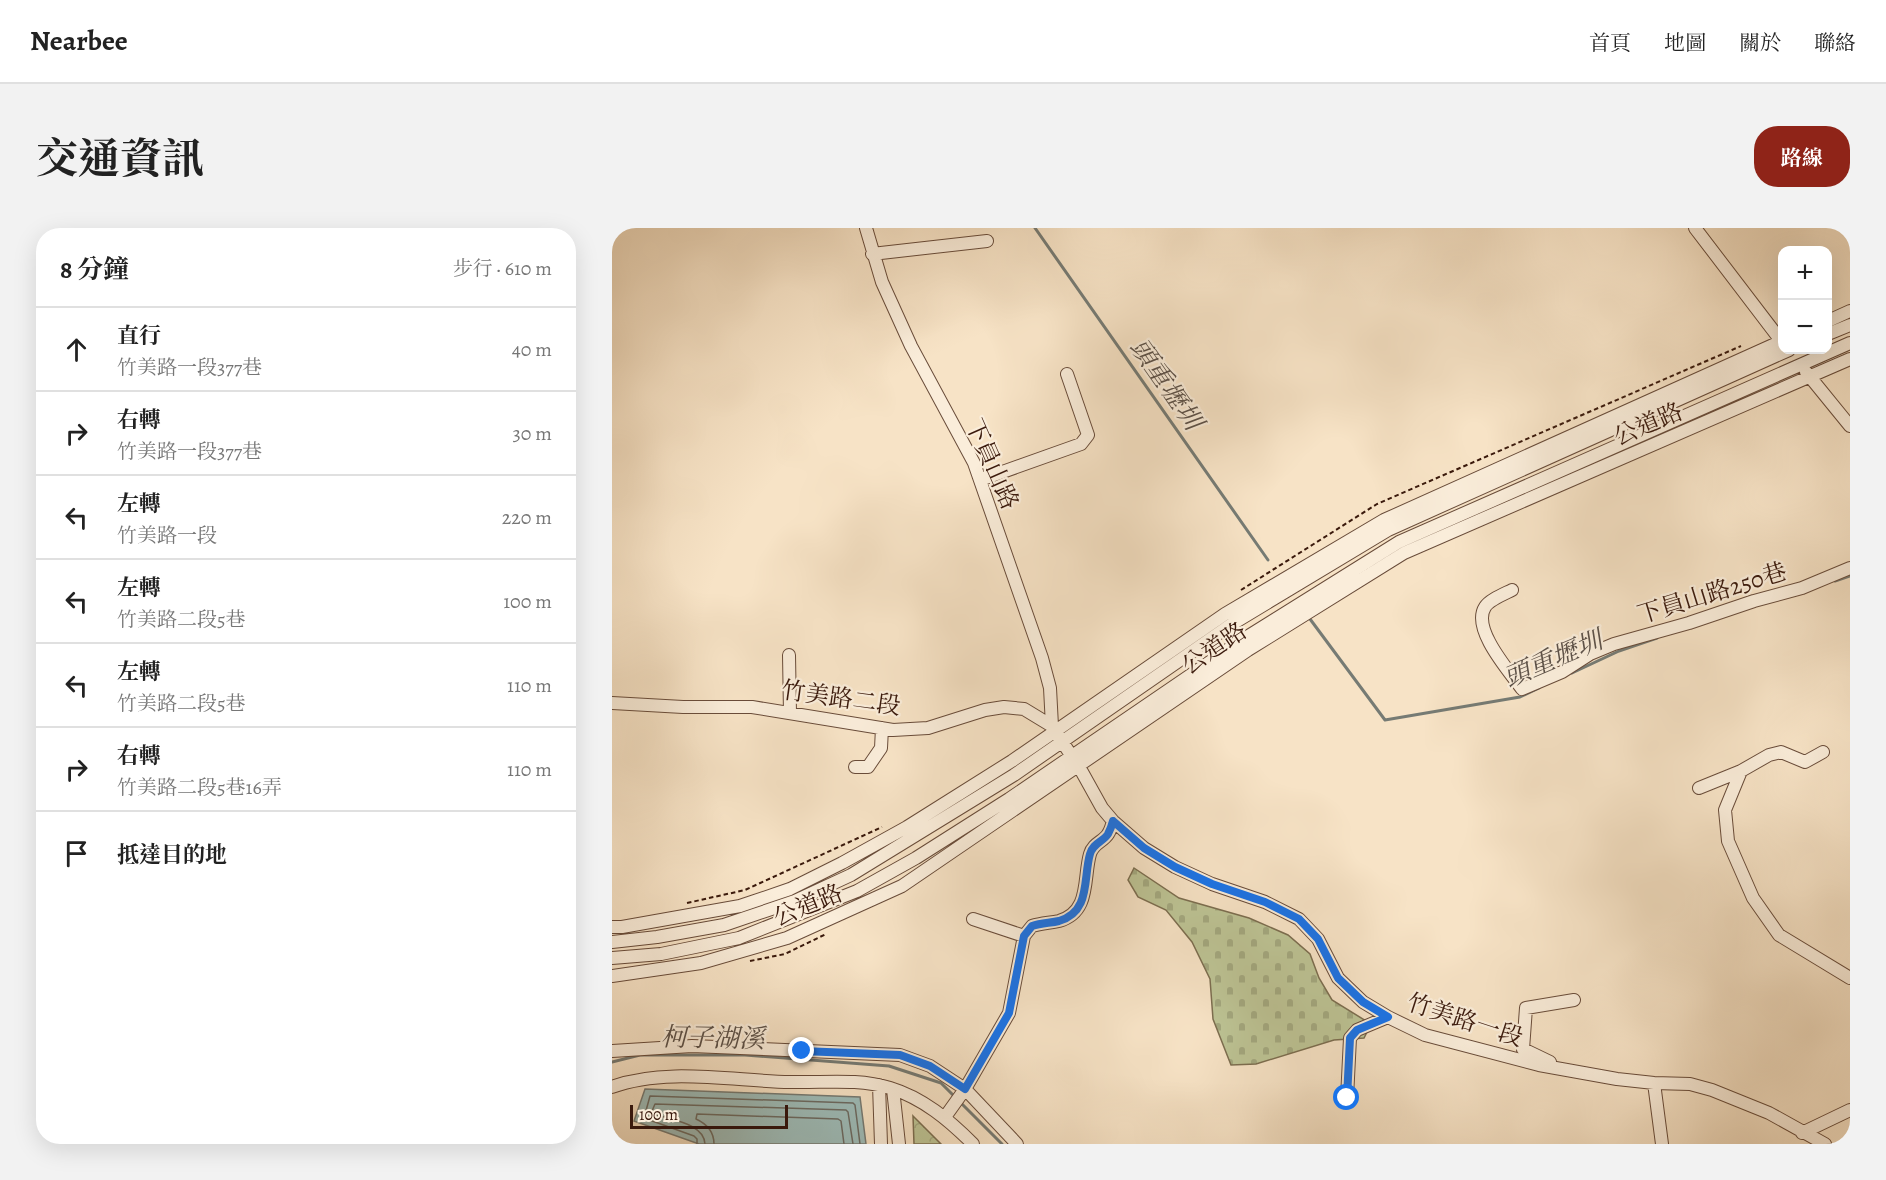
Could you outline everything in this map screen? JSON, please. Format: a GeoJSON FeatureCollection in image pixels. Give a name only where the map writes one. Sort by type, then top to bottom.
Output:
{"type":"FeatureCollection","features":[{"type":"Feature","properties":{"kind":"street","name":"下員山路"},"geometry":{"type":"LineString","coordinates":[[866,228],[882,282],[911,346],[974,463],[1042,658],[1050,688],[1057,732]]}},
{"type":"Feature","properties":{"kind":"street"},"geometry":{"type":"LineString","coordinates":[[1695,228],[1778,337]]}},
{"type":"Feature","properties":{"kind":"street"},"geometry":{"type":"LineString","coordinates":[[872,254],[987,241]]}},
{"type":"Feature","properties":{"kind":"street"},"geometry":{"type":"LineString","coordinates":[[1832,319],[1850,311]]}},
{"type":"Feature","properties":{"kind":"street"},"geometry":{"type":"LineString","coordinates":[[1832,332],[1850,325]]}},
{"type":"Feature","properties":{"kind":"street","name":"公道路"},"geometry":{"type":"LineString","coordinates":[[612,958],[661,954],[739,939],[849,894],[916,858],[1072,756],[1242,640],[1399,542],[1850,343]]}},
{"type":"Feature","properties":{"kind":"street","name":"公道路"},"geometry":{"type":"LineString","coordinates":[[612,927],[740,906],[790,889],[907,827],[1057,732],[1388,530],[1778,349]]}},
{"type":"Feature","properties":{"kind":"street"},"geometry":{"type":"LineString","coordinates":[[1791,354],[1850,426]]}},
{"type":"Feature","properties":{"kind":"street","name":"公道路"},"geometry":{"type":"LineString","coordinates":[[612,976],[712,960],[787,938],[866,904],[902,886],[1248,650],[1404,553],[1850,359]]}},
{"type":"Feature","properties":{"kind":"street"},"geometry":{"type":"LineString","coordinates":[[980,480],[1080,444],[1088,435],[1067,374]]}},
{"type":"Feature","properties":{"kind":"street","name":"下員山路250巷"},"geometry":{"type":"LineString","coordinates":[[1512,590],[1486,605],[1481,615],[1483,626],[1494,650],[1522,689],[1562,672],[1590,654],[1614,644],[1802,588],[1850,568]]}},
{"type":"Feature","properties":{"kind":"street"},"geometry":{"type":"LineString","coordinates":[[789,656],[790,713]]}},
{"type":"Feature","properties":{"kind":"street","name":"竹美路二段"},"geometry":{"type":"LineString","coordinates":[[612,703],[683,707],[752,707],[893,730],[928,728],[985,710],[1004,707],[1024,709],[1057,732],[1102,808],[1113,821]]}},
{"type":"Feature","properties":{"kind":"street"},"geometry":{"type":"LineString","coordinates":[[855,766],[868,767],[881,748],[882,729]]}},
{"type":"Feature","properties":{"kind":"street","name":"公道路"},"geometry":{"type":"LineString","coordinates":[[612,942],[657,937],[724,925],[795,901],[851,875],[1014,775],[1057,732]]}},
{"type":"Feature","properties":{"kind":"street"},"geometry":{"type":"LineString","coordinates":[[1699,788],[1741,771],[1769,754],[1781,752],[1805,762],[1823,752]]}},
{"type":"Feature","properties":{"kind":"street"},"geometry":{"type":"LineString","coordinates":[[1741,771],[1725,810],[1728,841],[1753,898],[1779,935],[1850,978]]}},
{"type":"Feature","properties":{"kind":"street"},"geometry":{"type":"LineString","coordinates":[[945,1117],[965,1089],[1009,1013],[1024,936],[1032,926],[1060,921],[1077,909],[1082,901],[1090,854],[1094,846],[1107,836],[1113,821]]}},
{"type":"Feature","properties":{"kind":"street","name":"竹美路一段"},"geometry":{"type":"LineString","coordinates":[[1113,821],[1144,848],[1175,867],[1212,884],[1265,902],[1299,919],[1318,939],[1338,978],[1363,1002],[1425,1035],[1506,1057],[1617,1079],[1690,1084],[1712,1090],[1769,1113],[1825,1144]]}},
{"type":"Feature","properties":{"kind":"street"},"geometry":{"type":"LineString","coordinates":[[973,919],[1024,936]]}},
{"type":"Feature","properties":{"kind":"street"},"geometry":{"type":"LineString","coordinates":[[1565,1069],[1523,1049],[1526,1008],[1574,1000]]}},
{"type":"Feature","properties":{"kind":"street"},"geometry":{"type":"LineString","coordinates":[[1347,1098],[1350,1038],[1357,1030],[1388,1017]]}},
{"type":"Feature","properties":{"kind":"street"},"geometry":{"type":"LineString","coordinates":[[612,1051],[693,1046],[900,1055],[930,1066],[965,1089],[1017,1144]]}},
{"type":"Feature","properties":{"kind":"street"},"geometry":{"type":"LineString","coordinates":[[612,1087],[669,1077],[790,1082],[863,1081],[892,1089],[920,1101],[945,1117],[973,1144]]}},
{"type":"Feature","properties":{"kind":"street"},"geometry":{"type":"LineString","coordinates":[[1654,1083],[1662,1144]]}},
{"type":"Feature","properties":{"kind":"street"},"geometry":{"type":"LineString","coordinates":[[879,1085],[881,1144]]}},
{"type":"Feature","properties":{"kind":"street"},"geometry":{"type":"LineString","coordinates":[[892,1089],[899,1144]]}},
{"type":"Feature","properties":{"kind":"street"},"geometry":{"type":"LineString","coordinates":[[1802,1133],[1850,1110]]}},
{"type":"Feature","properties":{"kind":"path"},"geometry":{"type":"LineString","coordinates":[[740,963],[785,954],[826,934]]}},
{"type":"Feature","properties":{"kind":"green space"},"geometry":{"type":"Polygon","coordinates":[[[1134,868],[1179,898],[1249,918],[1288,935],[1310,954],[1319,978],[1332,1000],[1371,1024],[1364,1038],[1334,1040],[1256,1064],[1231,1065],[1213,1019],[1210,979],[1192,942],[1166,910],[1138,897],[1128,880],[1134,868]]]}},
{"type":"Feature","properties":{"kind":"green space"},"geometry":{"type":"Polygon","coordinates":[[[913,1116],[941,1144],[914,1144],[913,1116]]]}},
{"type":"Feature","properties":{"kind":"water"},"geometry":{"type":"Polygon","coordinates":[[[645,1089],[860,1097],[866,1144],[699,1144],[634,1121],[645,1089]]]}},
{"type":"Feature","properties":{"kind":"waterway","name":"頭重壢圳"},"geometry":{"type":"LineString","coordinates":[[1035,228],[1268,560]]}},
{"type":"Feature","properties":{"kind":"waterway","name":"頭重壢圳"},"geometry":{"type":"LineString","coordinates":[[1835,581],[1850,576]]}},
{"type":"Feature","properties":{"kind":"waterway","name":"頭重壢圳"},"geometry":{"type":"LineString","coordinates":[[1310,619],[1385,720],[1520,697],[1539,688]]}},
{"type":"Feature","properties":{"kind":"waterway","name":"頭重壢圳"},"geometry":{"type":"LineString","coordinates":[[1572,673],[1619,651],[1657,638]]}},
{"type":"Feature","properties":{"kind":"waterway","name":"柯子湖溪"},"geometry":{"type":"LineString","coordinates":[[612,1062],[640,1055],[745,1055],[889,1066],[941,1083],[954,1096]]}},
{"type":"Feature","properties":{"kind":"waterway","name":"柯子湖溪"},"geometry":{"type":"LineString","coordinates":[[959,1101],[1002,1144]]}},
{"type":"Feature","properties":{"kind":"route"},"geometry":{"type":"LineString","coordinates":[[802,1051],[900,1055],[930,1066],[965,1089],[1009,1013],[1024,936],[1032,926],[1060,921],[1077,909],[1082,901],[1090,854],[1094,846],[1107,836],[1113,821],[1144,848],[1175,867],[1212,884],[1265,902],[1299,919],[1318,939],[1338,978],[1363,1002],[1388,1017],[1357,1030],[1350,1038],[1347,1098]]}}]}
